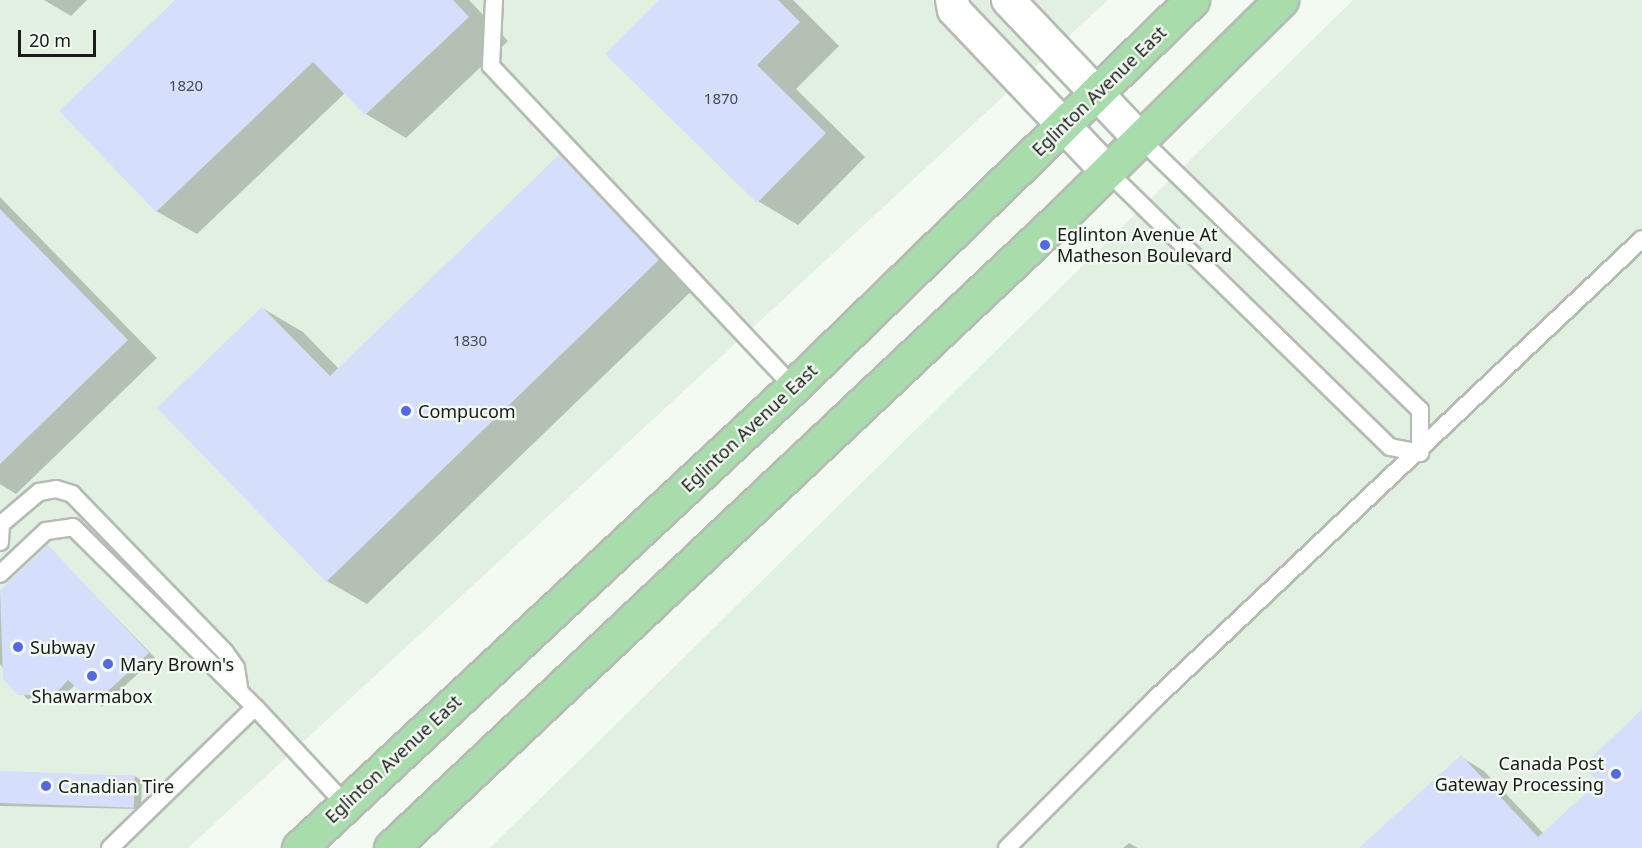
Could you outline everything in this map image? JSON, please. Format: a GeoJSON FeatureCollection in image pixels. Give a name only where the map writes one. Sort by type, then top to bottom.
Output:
{"type":"FeatureCollection","features":[{"type":"Feature","properties":{"kind":"main road","name":"Eglinton Avenue East"},"geometry":{"type":"LineString","coordinates":[[299,848],[794,387],[1192,0]]}},
{"type":"Feature","properties":{"kind":"main road"},"geometry":{"type":"LineString","coordinates":[[391,848],[1107,171],[1281,0]]}},
{"type":"Feature","properties":{"kind":"street"},"geometry":{"type":"LineString","coordinates":[[952,0],[954,10],[1107,171]]}},
{"type":"Feature","properties":{"kind":"street"},"geometry":{"type":"LineString","coordinates":[[1008,0],[1098,92],[1140,139]]}},
{"type":"Feature","properties":{"kind":"lane"},"geometry":{"type":"LineString","coordinates":[[494,0],[491,66],[794,387]]}},
{"type":"Feature","properties":{"kind":"lane"},"geometry":{"type":"LineString","coordinates":[[1140,139],[1420,410],[1420,453]]}},
{"type":"Feature","properties":{"kind":"lane"},"geometry":{"type":"LineString","coordinates":[[1107,171],[1390,447],[1420,453]]}},
{"type":"Feature","properties":{"kind":"lane"},"geometry":{"type":"LineString","coordinates":[[1007,848],[1156,698],[1420,453],[1642,239]]}},
{"type":"Feature","properties":{"kind":"lane"},"geometry":{"type":"LineString","coordinates":[[0,542],[1,524],[39,492],[56,489],[72,494],[225,652],[236,668],[240,692]]}},
{"type":"Feature","properties":{"kind":"lane"},"geometry":{"type":"LineString","coordinates":[[0,574],[46,531],[73,527],[255,707],[345,804]]}},
{"type":"Feature","properties":{"kind":"lane"},"geometry":{"type":"LineString","coordinates":[[110,848],[255,707]]}},
{"type":"Feature","properties":{"kind":"shaded area"},"geometry":{"type":"Polygon","coordinates":[[[0,0],[1108,0],[188,848],[0,848],[0,0]]]}},
{"type":"Feature","properties":{"kind":"shaded area"},"geometry":{"type":"Polygon","coordinates":[[[1353,0],[1642,0],[1642,848],[490,848],[1353,0]]]}},
{"type":"Feature","properties":{"kind":"building"},"geometry":{"type":"Polygon","coordinates":[[[175,0],[453,0],[469,17],[365,115],[313,62],[156,212],[59,111],[175,0]]]}},
{"type":"Feature","properties":{"kind":"building"},"geometry":{"type":"Polygon","coordinates":[[[659,0],[778,0],[800,22],[757,65],[826,133],[757,203],[605,54],[659,0]]]}},
{"type":"Feature","properties":{"kind":"building"},"geometry":{"type":"Polygon","coordinates":[[[563,151],[664,255],[326,582],[157,408],[262,307],[330,376],[563,151]]]}},
{"type":"Feature","properties":{"kind":"building"},"geometry":{"type":"Polygon","coordinates":[[[0,209],[128,340],[0,464],[0,209]]]}},
{"type":"Feature","properties":{"kind":"building"},"geometry":{"type":"Polygon","coordinates":[[[48,545],[149,653],[94,704],[68,680],[54,695],[18,695],[3,679],[0,590],[48,545]]]}},
{"type":"Feature","properties":{"kind":"building","name":"Canada Post Gateway Processing"},"geometry":{"type":"Polygon","coordinates":[[[1642,709],[1642,848],[1359,848],[1461,755],[1538,837],[1598,782],[1583,766],[1642,709]]]}},
{"type":"Feature","properties":{"kind":"building"},"geometry":{"type":"Polygon","coordinates":[[[0,771],[135,776],[134,808],[0,803],[0,771]]]}},
{"type":"Feature","properties":{"kind":"place","name":"Eglinton Avenue At Matheson Boulevard"},"geometry":{"type":"Point","coordinates":[1045,245]}},
{"type":"Feature","properties":{"kind":"place","name":"Compucom"},"geometry":{"type":"Point","coordinates":[406,411]}},
{"type":"Feature","properties":{"kind":"place","name":"Subway"},"geometry":{"type":"Point","coordinates":[18,647]}},
{"type":"Feature","properties":{"kind":"place","name":"Mary Brown's"},"geometry":{"type":"Point","coordinates":[108,664]}},
{"type":"Feature","properties":{"kind":"place","name":"Shawarmabox"},"geometry":{"type":"Point","coordinates":[92,676]}},
{"type":"Feature","properties":{"kind":"place","name":"Canada Post Gateway Processing"},"geometry":{"type":"Point","coordinates":[1616,774]}},
{"type":"Feature","properties":{"kind":"place","name":"Canadian Tire"},"geometry":{"type":"Point","coordinates":[46,786]}}]}
